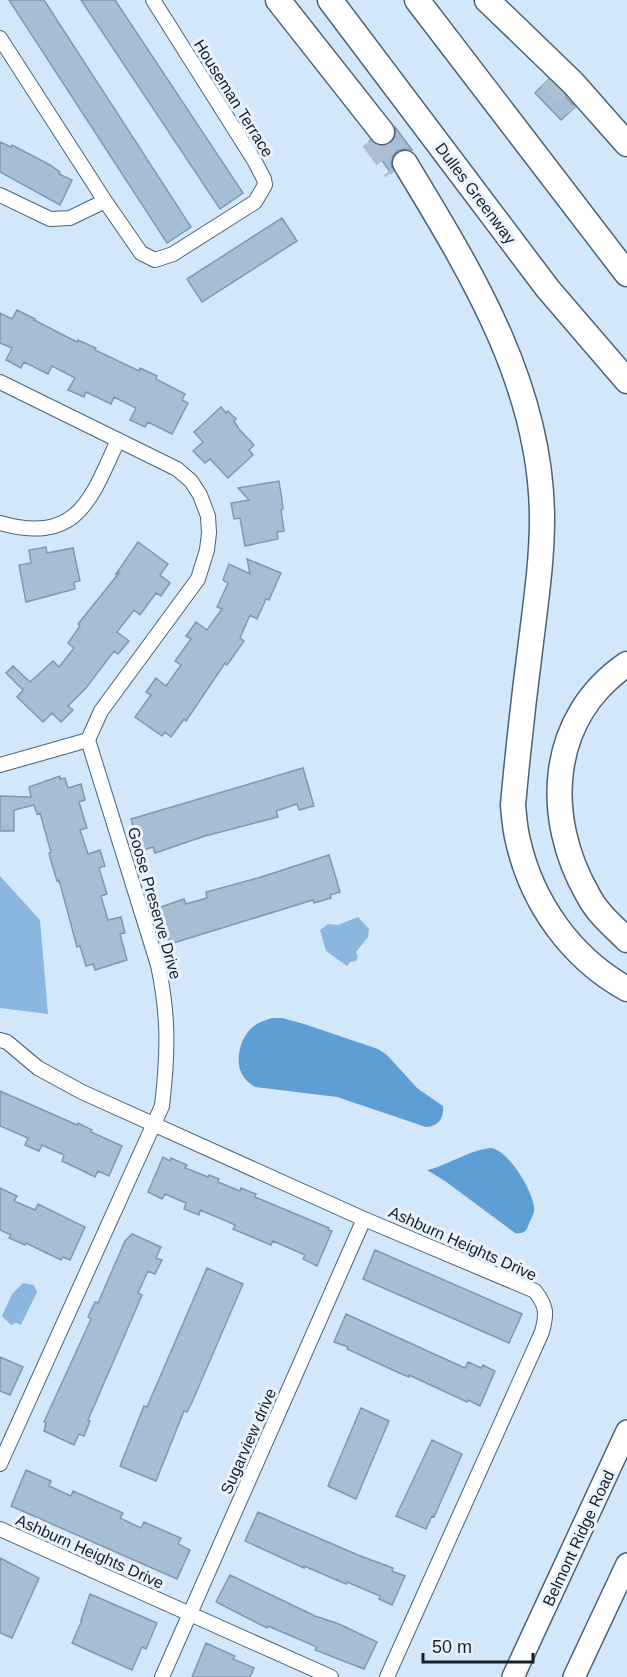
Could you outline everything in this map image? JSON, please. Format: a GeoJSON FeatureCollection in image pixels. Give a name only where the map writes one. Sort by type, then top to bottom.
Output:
{"type":"FeatureCollection","features":[{"type":"Feature","properties":{"kind":"highway"},"geometry":{"type":"LineString","coordinates":[[278,0],[356,100],[377,136]]}},
{"type":"Feature","properties":{"kind":"highway","name":"Dulles Greenway"},"geometry":{"type":"LineString","coordinates":[[330,0],[548,289],[627,381]]}},
{"type":"Feature","properties":{"kind":"highway"},"geometry":{"type":"LineString","coordinates":[[417,0],[627,274]]}},
{"type":"Feature","properties":{"kind":"highway"},"geometry":{"type":"LineString","coordinates":[[487,0],[573,83],[627,144]]}},
{"type":"Feature","properties":{"kind":"highway"},"geometry":{"type":"LineString","coordinates":[[538,49],[550,78]]}},
{"type":"Feature","properties":{"kind":"highway"},"geometry":{"type":"LineString","coordinates":[[576,106],[591,123],[627,144]]}},
{"type":"Feature","properties":{"kind":"highway"},"geometry":{"type":"LineString","coordinates":[[400,166],[429,202],[484,300],[506,349],[524,404],[536,456],[542,518],[540,560],[513,805],[518,841],[533,887],[551,921],[580,954],[627,989]]}},
{"type":"Feature","properties":{"kind":"highway"},"geometry":{"type":"LineString","coordinates":[[627,664],[606,680],[590,699],[576,722],[566,745],[561,770],[559,809],[566,847],[588,897],[627,940]]}},
{"type":"Feature","properties":{"kind":"main road","name":"Belmont Ridge Road"},"geometry":{"type":"LineString","coordinates":[[513,1677],[627,1431]]}},
{"type":"Feature","properties":{"kind":"main road"},"geometry":{"type":"LineString","coordinates":[[574,1677],[627,1564]]}},
{"type":"Feature","properties":{"kind":"street","name":"Houseman Terrace"},"geometry":{"type":"LineString","coordinates":[[0,38],[141,253],[155,260],[173,254],[255,202],[265,185],[254,160],[153,0]]}},
{"type":"Feature","properties":{"kind":"street"},"geometry":{"type":"LineString","coordinates":[[0,195],[50,219],[70,218],[105,201]]}},
{"type":"Feature","properties":{"kind":"street"},"geometry":{"type":"LineString","coordinates":[[0,382],[177,469],[191,481],[200,495],[208,516],[209,533],[207,550],[198,579],[101,711],[88,740],[0,765]]}},
{"type":"Feature","properties":{"kind":"street"},"geometry":{"type":"LineString","coordinates":[[0,523],[30,529],[46,529],[63,523],[77,514],[88,502],[118,440]]}},
{"type":"Feature","properties":{"kind":"street","name":"Goose Preserve Drive"},"geometry":{"type":"LineString","coordinates":[[0,1464],[162,1106],[167,1060],[165,1000],[158,965],[88,740]]}},
{"type":"Feature","properties":{"kind":"street","name":"Ashburn Heights Drive"},"geometry":{"type":"LineString","coordinates":[[0,1040],[7,1042],[38,1068],[82,1092],[364,1219],[535,1292],[544,1304],[545,1318],[542,1332],[387,1677]]}},
{"type":"Feature","properties":{"kind":"street","name":"Sugarview drive"},"geometry":{"type":"LineString","coordinates":[[162,1677],[364,1219]]}},
{"type":"Feature","properties":{"kind":"street","name":"Ashburn Heights Drive"},"geometry":{"type":"LineString","coordinates":[[0,1529],[331,1677]]}},
{"type":"Feature","properties":{"kind":"shaded area"},"geometry":{"type":"Polygon","coordinates":[[[0,876],[40,920],[48,1014],[0,1008],[0,876]]]}},
{"type":"Feature","properties":{"kind":"shaded area"},"geometry":{"type":"Polygon","coordinates":[[[358,917],[369,929],[368,937],[356,952],[358,957],[356,961],[350,962],[347,966],[326,951],[320,930],[328,924],[338,925],[358,917]]]}},
{"type":"Feature","properties":{"kind":"shaded area"},"geometry":{"type":"Polygon","coordinates":[[[272,1018],[282,1018],[304,1024],[378,1049],[387,1055],[417,1088],[443,1106],[440,1121],[426,1127],[337,1097],[255,1087],[242,1074],[239,1062],[240,1048],[249,1030],[258,1023],[272,1018]]]}},
{"type":"Feature","properties":{"kind":"shaded area"},"geometry":{"type":"Polygon","coordinates":[[[492,1148],[505,1156],[519,1172],[532,1199],[533,1214],[527,1229],[522,1233],[515,1233],[427,1170],[476,1151],[492,1148]]]}},
{"type":"Feature","properties":{"kind":"shaded area"},"geometry":{"type":"Polygon","coordinates":[[[23,1283],[34,1285],[37,1292],[21,1325],[16,1323],[11,1325],[2,1316],[12,1294],[23,1283]]]}},
{"type":"Feature","properties":{"kind":"building"},"geometry":{"type":"Polygon","coordinates":[[[9,0],[44,0],[191,227],[167,243],[9,0]]]}},
{"type":"Feature","properties":{"kind":"building"},"geometry":{"type":"Polygon","coordinates":[[[81,0],[115,0],[243,193],[220,209],[81,0]]]}},
{"type":"Feature","properties":{"kind":"building"},"geometry":{"type":"Polygon","coordinates":[[[549,79],[575,107],[561,120],[535,93],[549,79]]]}},
{"type":"Feature","properties":{"kind":"building"},"geometry":{"type":"Polygon","coordinates":[[[395,127],[412,150],[397,151],[393,156],[391,173],[369,142],[370,140],[376,145],[383,146],[390,143],[395,137],[395,127]]]}},
{"type":"Feature","properties":{"kind":"building"},"geometry":{"type":"Polygon","coordinates":[[[0,142],[11,147],[12,145],[50,165],[60,172],[59,174],[72,180],[60,205],[0,172],[0,142]]]}},
{"type":"Feature","properties":{"kind":"building"},"geometry":{"type":"Polygon","coordinates":[[[282,218],[297,241],[202,302],[187,279],[282,218]]]}},
{"type":"Feature","properties":{"kind":"building"},"geometry":{"type":"Polygon","coordinates":[[[17,310],[77,342],[78,340],[96,348],[95,350],[139,371],[140,368],[157,376],[156,379],[185,394],[182,400],[188,403],[172,434],[148,422],[145,427],[130,420],[136,408],[114,397],[111,404],[86,392],[84,397],[68,390],[75,378],[52,366],[48,374],[24,362],[21,368],[6,360],[12,348],[0,343],[0,313],[12,319],[17,310]]]}},
{"type":"Feature","properties":{"kind":"building"},"geometry":{"type":"Polygon","coordinates":[[[221,407],[236,419],[234,421],[239,429],[254,445],[249,450],[253,455],[228,478],[210,459],[205,463],[193,451],[203,442],[194,432],[221,407]]]}},
{"type":"Feature","properties":{"kind":"building"},"geometry":{"type":"Polygon","coordinates":[[[279,481],[284,531],[277,532],[278,539],[245,546],[240,518],[234,519],[231,503],[249,500],[238,488],[279,481]]]}},
{"type":"Feature","properties":{"kind":"building"},"geometry":{"type":"Polygon","coordinates":[[[138,542],[168,564],[160,575],[170,583],[161,596],[156,593],[140,615],[134,610],[117,632],[129,641],[118,654],[114,651],[86,688],[68,706],[73,710],[61,722],[52,713],[43,722],[17,697],[23,690],[6,673],[13,666],[30,682],[53,661],[59,667],[74,648],[68,643],[80,626],[78,624],[119,573],[116,574],[138,542]]]}},
{"type":"Feature","properties":{"kind":"building"},"geometry":{"type":"Polygon","coordinates":[[[46,547],[47,553],[73,548],[80,581],[74,582],[75,589],[26,602],[19,565],[31,563],[29,550],[46,547]]]}},
{"type":"Feature","properties":{"kind":"building"},"geometry":{"type":"Polygon","coordinates":[[[247,559],[281,573],[269,600],[266,599],[257,619],[250,615],[240,638],[244,641],[227,665],[225,663],[186,721],[184,719],[171,737],[165,732],[162,736],[135,717],[151,695],[146,692],[156,678],[166,686],[181,665],[175,661],[191,639],[186,636],[196,622],[207,630],[222,609],[217,607],[228,583],[223,580],[229,564],[250,574],[247,559]]]}},
{"type":"Feature","properties":{"kind":"building"},"geometry":{"type":"Polygon","coordinates":[[[303,768],[314,806],[299,810],[297,804],[276,811],[278,817],[205,836],[155,853],[153,847],[140,851],[131,819],[303,768]]]}},
{"type":"Feature","properties":{"kind":"building"},"geometry":{"type":"Polygon","coordinates":[[[60,776],[60,779],[65,778],[68,788],[81,784],[85,800],[79,802],[87,828],[80,830],[88,854],[100,850],[105,866],[99,868],[107,894],[101,896],[108,920],[121,917],[125,933],[120,934],[127,960],[95,970],[93,964],[86,966],[80,946],[77,947],[59,880],[57,881],[51,861],[49,853],[51,852],[40,813],[37,814],[34,805],[14,810],[14,831],[0,831],[0,796],[31,797],[29,787],[60,776]]]}},
{"type":"Feature","properties":{"kind":"building"},"geometry":{"type":"Polygon","coordinates":[[[329,855],[340,892],[330,895],[331,898],[314,903],[313,900],[170,944],[158,908],[184,899],[186,904],[207,898],[206,892],[329,855]]]}},
{"type":"Feature","properties":{"kind":"building"},"geometry":{"type":"Polygon","coordinates":[[[0,1091],[77,1125],[78,1123],[92,1130],[91,1132],[122,1146],[109,1176],[98,1171],[95,1177],[62,1161],[64,1155],[42,1145],[39,1151],[25,1145],[28,1138],[0,1126],[0,1091]]]}},
{"type":"Feature","properties":{"kind":"building"},"geometry":{"type":"Polygon","coordinates":[[[163,1157],[187,1165],[185,1168],[219,1179],[218,1182],[240,1191],[241,1188],[256,1194],[255,1197],[329,1228],[328,1230],[332,1231],[317,1266],[303,1259],[305,1255],[273,1241],[271,1245],[233,1229],[235,1225],[200,1210],[199,1215],[184,1209],[186,1203],[165,1194],[162,1199],[148,1192],[163,1157]]]}},
{"type":"Feature","properties":{"kind":"building"},"geometry":{"type":"Polygon","coordinates":[[[0,1188],[17,1196],[14,1201],[35,1210],[38,1204],[85,1227],[70,1260],[63,1257],[61,1260],[26,1243],[25,1245],[9,1238],[11,1235],[0,1230],[0,1188]]]}},
{"type":"Feature","properties":{"kind":"building"},"geometry":{"type":"Polygon","coordinates":[[[132,1234],[161,1247],[156,1258],[162,1260],[155,1274],[148,1271],[138,1293],[142,1295],[88,1420],[90,1421],[84,1436],[79,1434],[74,1445],[44,1431],[46,1423],[44,1422],[91,1319],[88,1317],[95,1302],[98,1303],[125,1241],[132,1234]]]}},
{"type":"Feature","properties":{"kind":"building"},"geometry":{"type":"Polygon","coordinates":[[[375,1250],[522,1314],[509,1343],[363,1279],[375,1250]]]}},
{"type":"Feature","properties":{"kind":"building"},"geometry":{"type":"Polygon","coordinates":[[[207,1268],[243,1284],[193,1400],[187,1412],[184,1411],[156,1481],[120,1466],[144,1406],[147,1407],[207,1268]]]}},
{"type":"Feature","properties":{"kind":"building"},"geometry":{"type":"Polygon","coordinates":[[[346,1314],[465,1368],[468,1362],[481,1368],[483,1365],[495,1371],[480,1406],[395,1371],[334,1342],[346,1314]]]}},
{"type":"Feature","properties":{"kind":"building"},"geometry":{"type":"Polygon","coordinates":[[[0,1357],[23,1367],[10,1395],[0,1391],[0,1357]]]}},
{"type":"Feature","properties":{"kind":"building"},"geometry":{"type":"Polygon","coordinates":[[[361,1408],[389,1421],[356,1499],[328,1486],[361,1408]]]}},
{"type":"Feature","properties":{"kind":"building"},"geometry":{"type":"Polygon","coordinates":[[[432,1440],[462,1454],[434,1517],[432,1516],[426,1529],[396,1516],[432,1440]]]}},
{"type":"Feature","properties":{"kind":"building"},"geometry":{"type":"Polygon","coordinates":[[[26,1470],[51,1481],[49,1486],[71,1496],[73,1491],[123,1513],[120,1518],[141,1528],[144,1522],[181,1538],[178,1544],[190,1550],[177,1579],[11,1506],[26,1470]]]}},
{"type":"Feature","properties":{"kind":"building"},"geometry":{"type":"Polygon","coordinates":[[[258,1512],[393,1568],[392,1571],[405,1576],[392,1605],[379,1599],[380,1596],[304,1566],[304,1568],[245,1541],[258,1512]]]}},
{"type":"Feature","properties":{"kind":"building"},"geometry":{"type":"Polygon","coordinates":[[[0,1558],[39,1578],[12,1638],[0,1633],[0,1558]]]}},
{"type":"Feature","properties":{"kind":"building"},"geometry":{"type":"Polygon","coordinates":[[[230,1575],[315,1616],[339,1624],[377,1642],[364,1669],[315,1650],[317,1647],[268,1626],[267,1628],[216,1602],[230,1575]]]}},
{"type":"Feature","properties":{"kind":"building"},"geometry":{"type":"Polygon","coordinates":[[[90,1594],[157,1623],[146,1649],[142,1647],[132,1670],[72,1643],[90,1594]]]}},
{"type":"Feature","properties":{"kind":"building"},"geometry":{"type":"Polygon","coordinates":[[[206,1643],[235,1656],[233,1659],[254,1668],[250,1677],[192,1677],[206,1643]]]}},
{"type":"Feature","properties":{"kind":"tunnel"},"geometry":{"type":"LineString","coordinates":[[550,78],[576,106]]}},
{"type":"Feature","properties":{"kind":"tunnel"},"geometry":{"type":"LineString","coordinates":[[372,139],[395,170]]}}]}
